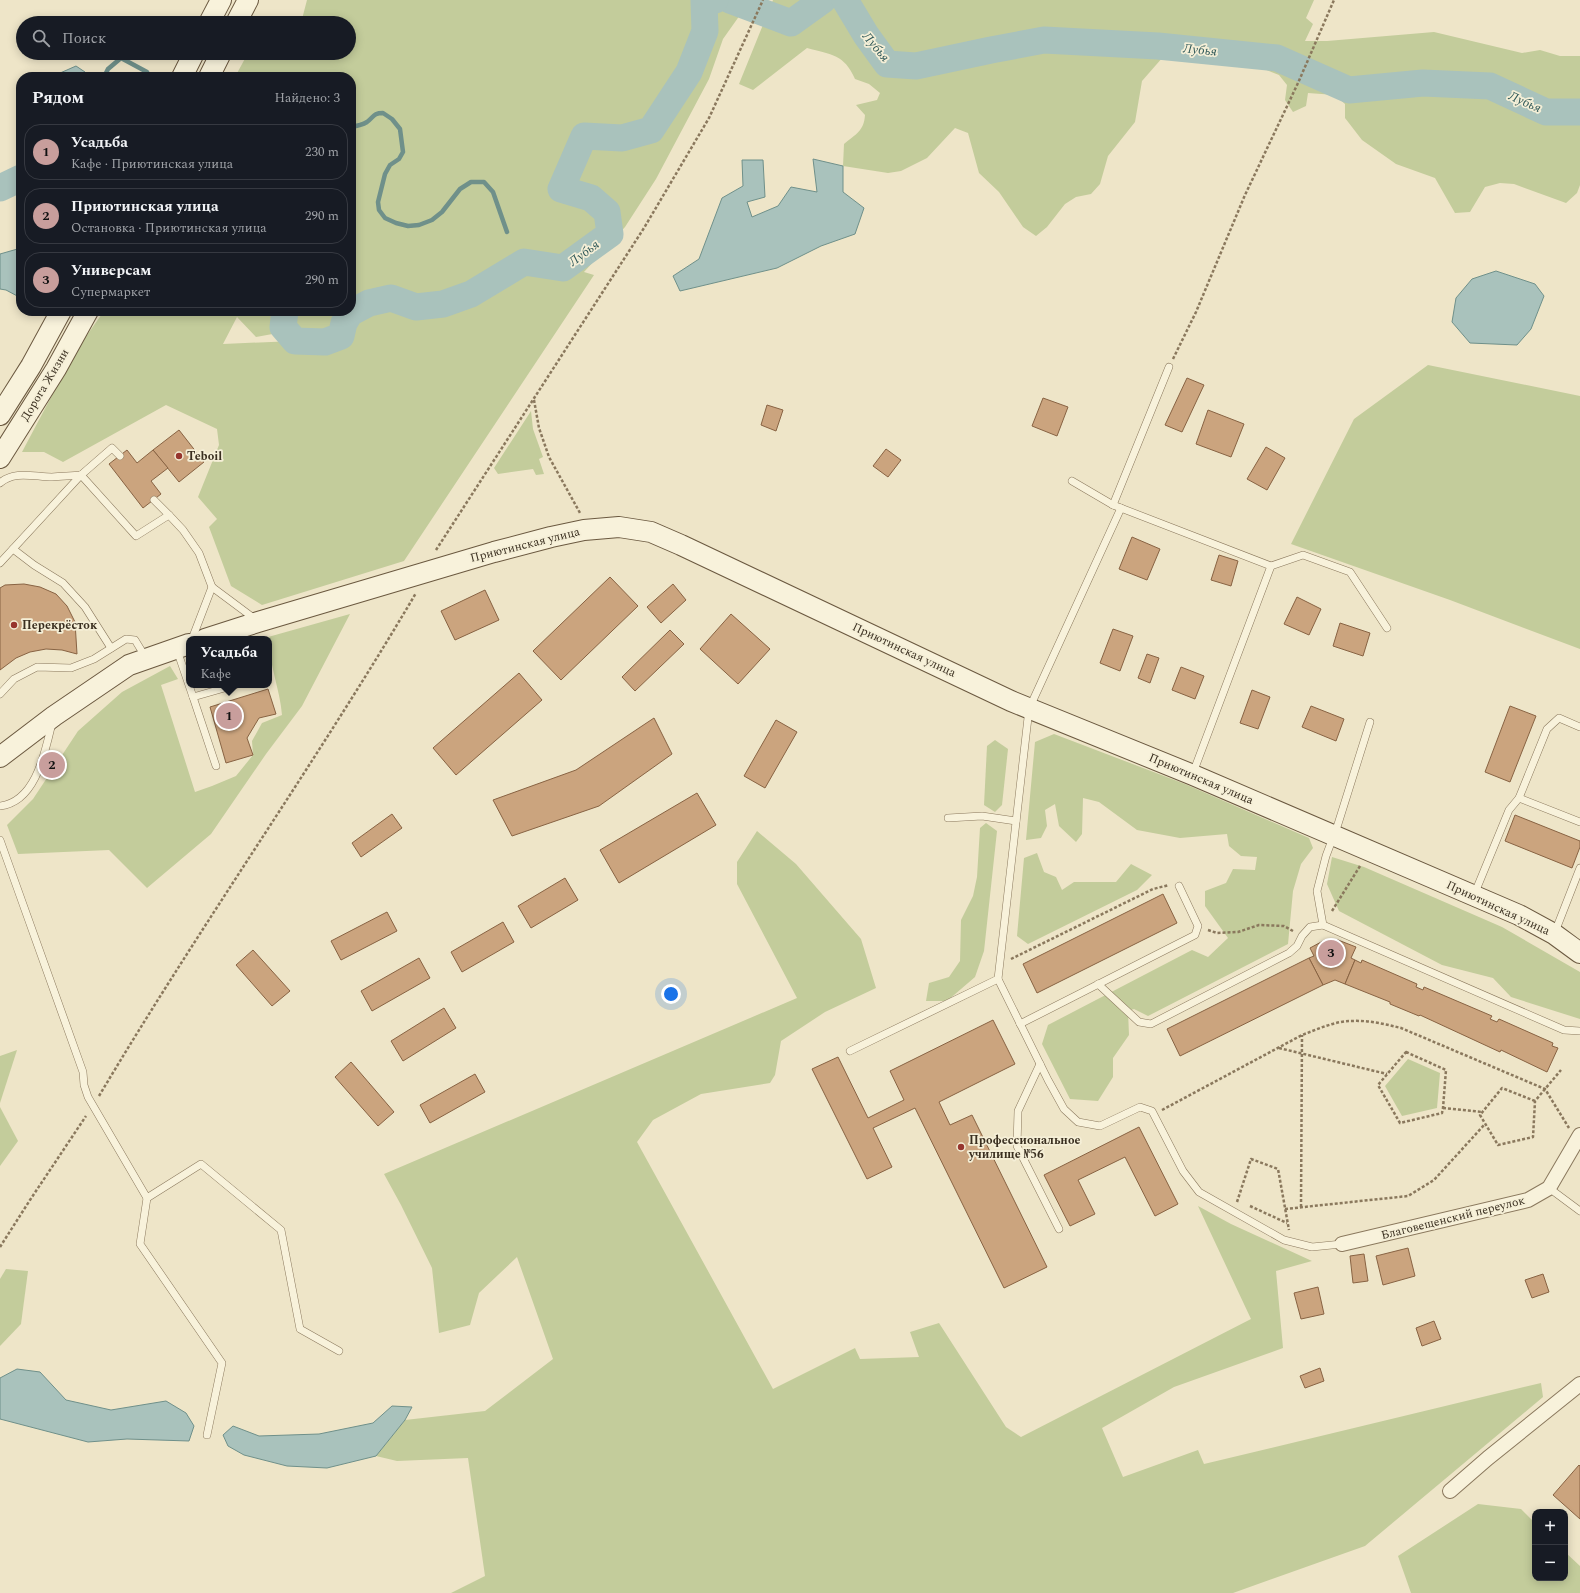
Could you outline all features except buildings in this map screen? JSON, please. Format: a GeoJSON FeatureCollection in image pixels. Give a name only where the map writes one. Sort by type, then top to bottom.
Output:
{"type":"FeatureCollection","features":[{"type":"Feature","properties":{"kind":"street"},"geometry":{"type":"LineString","coordinates":[[213,16],[221,0]]}},
{"type":"Feature","properties":{"kind":"street"},"geometry":{"type":"LineString","coordinates":[[240,16],[248,0]]}},
{"type":"Feature","properties":{"kind":"street"},"geometry":{"type":"LineString","coordinates":[[184,72],[190,60]]}},
{"type":"Feature","properties":{"kind":"street"},"geometry":{"type":"LineString","coordinates":[[212,72],[218,60]]}},
{"type":"Feature","properties":{"kind":"street","name":"Дорога Жизни"},"geometry":{"type":"LineString","coordinates":[[0,415],[31,366],[58,316]]}},
{"type":"Feature","properties":{"kind":"street","name":"Дорога Жизни"},"geometry":{"type":"LineString","coordinates":[[0,458],[56,369],[85,316]]}},
{"type":"Feature","properties":{"kind":"street","name":"Приютинская улица"},"geometry":{"type":"LineString","coordinates":[[214,636],[494,552],[551,537],[584,530],[619,528],[651,532],[1029,709],[1193,775],[1474,895],[1554,934],[1580,953]]}},
{"type":"Feature","properties":{"kind":"street"},"geometry":{"type":"LineString","coordinates":[[0,756],[54,716],[129,665],[186,644]]}},
{"type":"Feature","properties":{"kind":"street","name":"Благовещенский переулок"},"geometry":{"type":"LineString","coordinates":[[1342,1244],[1528,1200],[1549,1188],[1578,1137]]}},
{"type":"Feature","properties":{"kind":"street"},"geometry":{"type":"LineString","coordinates":[[1450,1491],[1488,1458],[1580,1384]]}},
{"type":"Feature","properties":{"kind":"lane"},"geometry":{"type":"LineString","coordinates":[[1112,505],[1169,367]]}},
{"type":"Feature","properties":{"kind":"lane"},"geometry":{"type":"LineString","coordinates":[[0,563],[81,475],[112,448],[120,456]]}},
{"type":"Feature","properties":{"kind":"lane"},"geometry":{"type":"LineString","coordinates":[[0,483],[4,480],[23,475],[51,477],[81,475]]}},
{"type":"Feature","properties":{"kind":"lane"},"geometry":{"type":"LineString","coordinates":[[81,475],[136,536],[169,515]]}},
{"type":"Feature","properties":{"kind":"lane"},"geometry":{"type":"LineString","coordinates":[[1072,481],[1112,505],[1271,566],[1304,555],[1350,572],[1387,628]]}},
{"type":"Feature","properties":{"kind":"lane"},"geometry":{"type":"LineString","coordinates":[[154,500],[183,530],[199,553],[212,587],[258,622]]}},
{"type":"Feature","properties":{"kind":"lane"},"geometry":{"type":"LineString","coordinates":[[1121,508],[1029,709],[998,979],[1064,1109],[1078,1122],[1100,1126],[1140,1107],[1152,1111],[1183,1172],[1199,1192],[1284,1240],[1312,1247],[1342,1244]]}},
{"type":"Feature","properties":{"kind":"lane"},"geometry":{"type":"LineString","coordinates":[[13,549],[34,565],[63,583],[85,607],[111,648]]}},
{"type":"Feature","properties":{"kind":"lane"},"geometry":{"type":"LineString","coordinates":[[1193,775],[1271,566]]}},
{"type":"Feature","properties":{"kind":"lane"},"geometry":{"type":"LineString","coordinates":[[190,636],[212,587]]}},
{"type":"Feature","properties":{"kind":"lane"},"geometry":{"type":"LineString","coordinates":[[0,694],[14,679],[37,667],[72,668],[94,659],[126,638],[135,640],[146,659]]}},
{"type":"Feature","properties":{"kind":"lane"},"geometry":{"type":"LineString","coordinates":[[192,688],[193,697],[216,766]]}},
{"type":"Feature","properties":{"kind":"lane"},"geometry":{"type":"LineString","coordinates":[[193,697],[224,688]]}},
{"type":"Feature","properties":{"kind":"lane"},"geometry":{"type":"LineString","coordinates":[[0,806],[9,805],[25,794],[43,762],[54,716]]}},
{"type":"Feature","properties":{"kind":"lane"},"geometry":{"type":"LineString","coordinates":[[1474,895],[1509,810],[1519,798],[1547,728],[1559,718],[1580,727]]}},
{"type":"Feature","properties":{"kind":"lane"},"geometry":{"type":"LineString","coordinates":[[1323,925],[1317,891],[1370,722]]}},
{"type":"Feature","properties":{"kind":"lane"},"geometry":{"type":"LineString","coordinates":[[1519,798],[1580,822]]}},
{"type":"Feature","properties":{"kind":"lane"},"geometry":{"type":"LineString","coordinates":[[948,818],[982,816],[1016,821]]}},
{"type":"Feature","properties":{"kind":"lane"},"geometry":{"type":"LineString","coordinates":[[0,840],[84,1072],[84,1085],[88,1096],[147,1198],[140,1244],[222,1363],[206,1434]]}},
{"type":"Feature","properties":{"kind":"lane"},"geometry":{"type":"LineString","coordinates":[[1554,934],[1580,868]]}},
{"type":"Feature","properties":{"kind":"lane"},"geometry":{"type":"LineString","coordinates":[[1020,1024],[1195,935],[1198,926],[1179,886]]}},
{"type":"Feature","properties":{"kind":"lane"},"geometry":{"type":"LineString","coordinates":[[1098,984],[1139,1022],[1151,1024],[1289,953],[1310,927],[1323,925],[1564,1030],[1580,1031]]}},
{"type":"Feature","properties":{"kind":"lane"},"geometry":{"type":"LineString","coordinates":[[850,1051],[998,979]]}},
{"type":"Feature","properties":{"kind":"lane"},"geometry":{"type":"LineString","coordinates":[[1040,1064],[1018,1111],[1017,1146],[1059,1229]]}},
{"type":"Feature","properties":{"kind":"lane"},"geometry":{"type":"LineString","coordinates":[[147,1198],[201,1164],[281,1230],[300,1329],[339,1351]]}},
{"type":"Feature","properties":{"kind":"lane"},"geometry":{"type":"LineString","coordinates":[[1549,1188],[1580,1211]]}},
{"type":"Feature","properties":{"kind":"path"},"geometry":{"type":"LineString","coordinates":[[435,551],[644,228],[708,118],[763,0]]}},
{"type":"Feature","properties":{"kind":"path"},"geometry":{"type":"LineString","coordinates":[[1169,367],[1196,312],[1245,195],[1298,83],[1334,0]]}},
{"type":"Feature","properties":{"kind":"path"},"geometry":{"type":"LineString","coordinates":[[534,400],[539,428],[549,457],[582,517]]}},
{"type":"Feature","properties":{"kind":"path"},"geometry":{"type":"LineString","coordinates":[[0,1247],[93,1106],[140,1027],[328,735],[416,593],[418,586]]}},
{"type":"Feature","properties":{"kind":"path"},"geometry":{"type":"LineString","coordinates":[[1323,925],[1361,865]]}},
{"type":"Feature","properties":{"kind":"path"},"geometry":{"type":"LineString","coordinates":[[1000,965],[1153,889],[1166,885],[1179,886]]}},
{"type":"Feature","properties":{"kind":"path"},"geometry":{"type":"LineString","coordinates":[[1198,926],[1217,933],[1238,932],[1259,925],[1284,926],[1302,936]]}},
{"type":"Feature","properties":{"kind":"path"},"geometry":{"type":"LineString","coordinates":[[1154,1114],[1302,1035],[1325,1026],[1350,1020],[1376,1022],[1401,1028],[1545,1089],[1578,1137]]}},
{"type":"Feature","properties":{"kind":"path"},"geometry":{"type":"LineString","coordinates":[[1301,1207],[1302,1035]]}},
{"type":"Feature","properties":{"kind":"path"},"geometry":{"type":"LineString","coordinates":[[1278,1048],[1387,1074]]}},
{"type":"Feature","properties":{"kind":"path"},"geometry":{"type":"LineString","coordinates":[[1406,1052],[1446,1070],[1443,1108],[1442,1113],[1400,1122],[1378,1085],[1406,1052]]}},
{"type":"Feature","properties":{"kind":"path"},"geometry":{"type":"LineString","coordinates":[[1535,1101],[1502,1088],[1480,1115],[1498,1145],[1533,1137],[1535,1101],[1561,1070]]}},
{"type":"Feature","properties":{"kind":"path"},"geometry":{"type":"LineString","coordinates":[[1443,1108],[1482,1112]]}},
{"type":"Feature","properties":{"kind":"path"},"geometry":{"type":"LineString","coordinates":[[1285,1209],[1408,1196],[1434,1180],[1485,1124]]}},
{"type":"Feature","properties":{"kind":"path"},"geometry":{"type":"LineString","coordinates":[[1234,1212],[1251,1158],[1278,1168],[1291,1242]]}},
{"type":"Feature","properties":{"kind":"path"},"geometry":{"type":"LineString","coordinates":[[1237,1201],[1288,1223]]}},
{"type":"Feature","properties":{"kind":"green space"},"geometry":{"type":"Polygon","coordinates":[[[307,0],[747,0],[740,15],[723,39],[709,79],[656,179],[625,227],[584,272],[594,275],[404,561],[262,605],[231,586],[209,527],[217,519],[198,497],[219,445],[217,429],[166,405],[63,462],[44,452],[22,452],[75,352],[100,316],[356,316],[356,72],[238,72],[244,60],[356,60],[356,16],[303,16],[307,0]],[[237,317],[223,344],[294,341],[278,333],[256,337],[237,317]]]}},
{"type":"Feature","properties":{"kind":"green space"},"geometry":{"type":"Polygon","coordinates":[[[773,0],[1314,0],[1306,18],[1313,24],[1305,41],[1327,41],[1434,32],[1522,53],[1540,50],[1560,56],[1580,56],[1580,185],[1577,193],[1566,203],[1514,184],[1500,183],[1485,187],[1470,212],[1455,213],[1435,178],[1396,164],[1362,140],[1345,118],[1345,104],[1335,95],[1308,93],[1306,106],[1293,112],[1285,100],[1287,85],[1279,75],[1254,65],[1211,59],[1196,61],[1163,57],[1142,81],[1135,122],[1108,156],[1100,184],[1091,194],[1076,197],[1065,204],[1047,227],[1036,236],[1023,227],[999,192],[979,173],[968,133],[955,128],[927,158],[901,171],[888,173],[843,166],[844,144],[859,132],[863,125],[865,115],[856,105],[877,100],[880,93],[869,84],[855,79],[851,71],[842,60],[830,54],[807,48],[753,90],[739,84],[773,0]]]}},
{"type":"Feature","properties":{"kind":"green space"},"geometry":{"type":"Polygon","coordinates":[[[1428,365],[1580,396],[1580,649],[1450,600],[1291,544],[1354,419],[1428,365]]]}},
{"type":"Feature","properties":{"kind":"green space"},"geometry":{"type":"Polygon","coordinates":[[[531,411],[533,429],[543,457],[539,459],[544,474],[536,475],[533,469],[498,474],[494,468],[531,411]]]}},
{"type":"Feature","properties":{"kind":"green space"},"geometry":{"type":"Polygon","coordinates":[[[350,614],[302,706],[266,754],[211,834],[147,888],[109,850],[18,854],[7,825],[33,799],[78,731],[122,692],[170,666],[178,679],[161,685],[195,792],[236,776],[253,755],[252,741],[262,723],[282,715],[272,663],[272,636],[350,614]]]}},
{"type":"Feature","properties":{"kind":"green space"},"geometry":{"type":"Polygon","coordinates":[[[1054,734],[1185,784],[1309,838],[1313,848],[1301,864],[1293,891],[1288,944],[1148,1016],[1134,1009],[1128,1011],[1129,1035],[1113,1058],[1113,1077],[1098,1101],[1070,1099],[1042,1044],[1048,1025],[1192,950],[1208,957],[1228,938],[1205,906],[1205,891],[1226,883],[1233,869],[1255,870],[1257,857],[1241,856],[1229,846],[1227,834],[1180,838],[1137,830],[1099,802],[1083,798],[1082,834],[1076,842],[1059,826],[1055,804],[1045,810],[1047,826],[1041,838],[1026,840],[1035,742],[1054,734]]]}},
{"type":"Feature","properties":{"kind":"green space"},"geometry":{"type":"Polygon","coordinates":[[[995,740],[1008,749],[1002,805],[995,812],[984,805],[987,746],[995,740]]]}},
{"type":"Feature","properties":{"kind":"green space"},"geometry":{"type":"Polygon","coordinates":[[[986,823],[997,831],[984,951],[975,977],[947,1001],[926,1001],[929,983],[949,977],[960,961],[961,920],[973,896],[977,877],[980,828],[986,823]]]}},
{"type":"Feature","properties":{"kind":"green space"},"geometry":{"type":"Polygon","coordinates":[[[757,831],[796,864],[861,939],[876,988],[825,1012],[781,1041],[775,1075],[770,1083],[701,1094],[653,1120],[637,1142],[773,1389],[855,1348],[860,1359],[919,1357],[910,1332],[939,1323],[1006,1427],[1021,1437],[1251,1319],[1198,1206],[1231,1224],[1312,1261],[1276,1271],[1283,1348],[1174,1387],[1102,1428],[1123,1477],[1198,1450],[1204,1464],[1541,1383],[1543,1397],[1365,1546],[1233,1593],[451,1593],[485,1576],[468,1458],[397,1461],[376,1456],[405,1420],[485,1411],[553,1359],[517,1257],[479,1293],[470,1325],[439,1333],[432,1268],[384,1174],[797,998],[737,884],[737,862],[757,831]]]}},
{"type":"Feature","properties":{"kind":"green space"},"geometry":{"type":"Polygon","coordinates":[[[1037,853],[1044,872],[1056,877],[1062,890],[1074,882],[1116,882],[1131,864],[1152,875],[1137,890],[1028,944],[1017,936],[1024,858],[1037,853]]]}},
{"type":"Feature","properties":{"kind":"green space"},"geometry":{"type":"Polygon","coordinates":[[[1332,857],[1364,867],[1502,927],[1580,972],[1580,1019],[1511,997],[1493,978],[1442,965],[1339,911],[1327,884],[1332,857]]]}},
{"type":"Feature","properties":{"kind":"green space"},"geometry":{"type":"Polygon","coordinates":[[[17,1050],[0,1103],[0,1056],[17,1050]]]}},
{"type":"Feature","properties":{"kind":"green space"},"geometry":{"type":"Polygon","coordinates":[[[1408,1059],[1440,1073],[1437,1108],[1402,1116],[1385,1086],[1408,1059]]]}},
{"type":"Feature","properties":{"kind":"green space"},"geometry":{"type":"Polygon","coordinates":[[[0,1107],[18,1141],[0,1166],[0,1107]]]}},
{"type":"Feature","properties":{"kind":"green space"},"geometry":{"type":"Polygon","coordinates":[[[6,1269],[28,1271],[21,1324],[0,1346],[0,1279],[6,1269]]]}},
{"type":"Feature","properties":{"kind":"green space"},"geometry":{"type":"Polygon","coordinates":[[[1478,1504],[1521,1509],[1532,1520],[1532,1581],[1568,1581],[1568,1555],[1580,1566],[1580,1593],[1411,1593],[1398,1556],[1478,1504]]]}},
{"type":"Feature","properties":{"kind":"water"},"geometry":{"type":"Polygon","coordinates":[[[76,66],[85,72],[62,72],[76,66]]]}},
{"type":"Feature","properties":{"kind":"water"},"geometry":{"type":"Polygon","coordinates":[[[813,159],[843,166],[843,192],[864,208],[855,234],[821,246],[777,268],[680,291],[673,276],[699,259],[722,198],[743,186],[742,160],[763,160],[765,197],[747,202],[752,217],[778,206],[791,187],[817,192],[813,159]]]}},
{"type":"Feature","properties":{"kind":"water"},"geometry":{"type":"Polygon","coordinates":[[[16,249],[16,295],[6,290],[0,289],[0,254],[16,249]]]}},
{"type":"Feature","properties":{"kind":"water"},"geometry":{"type":"Polygon","coordinates":[[[1496,271],[1535,284],[1544,296],[1531,329],[1517,345],[1470,343],[1452,322],[1456,298],[1472,279],[1496,271]]]}},
{"type":"Feature","properties":{"kind":"water"},"geometry":{"type":"Polygon","coordinates":[[[17,1369],[40,1372],[66,1400],[111,1410],[166,1401],[186,1413],[194,1426],[189,1441],[127,1439],[88,1442],[0,1419],[0,1378],[17,1369]]]}},
{"type":"Feature","properties":{"kind":"water"},"geometry":{"type":"Polygon","coordinates":[[[392,1406],[412,1407],[405,1420],[376,1456],[327,1468],[287,1466],[244,1455],[228,1446],[223,1435],[233,1426],[259,1436],[319,1434],[373,1423],[392,1406]]]}},
{"type":"Feature","properties":{"kind":"waterway","name":"Лубья"},"geometry":{"type":"LineString","coordinates":[[356,310],[369,303],[391,298],[416,307],[443,304],[471,294],[524,262],[563,268],[610,234],[607,212],[591,198],[561,189],[584,136],[622,138],[651,130],[689,72],[705,31],[704,1],[715,0]]}},
{"type":"Feature","properties":{"kind":"waterway","name":"Лубья"},"geometry":{"type":"LineString","coordinates":[[730,0],[791,23],[823,0]]}},
{"type":"Feature","properties":{"kind":"waterway","name":"Лубья"},"geometry":{"type":"LineString","coordinates":[[845,0],[866,35],[887,64],[916,66],[1044,40],[1158,46],[1277,58],[1349,90],[1423,83],[1490,86],[1546,112],[1580,112]]}},
{"type":"Feature","properties":{"kind":"waterway"},"geometry":{"type":"LineString","coordinates":[[106,72],[119,60]]}},
{"type":"Feature","properties":{"kind":"waterway"},"geometry":{"type":"LineString","coordinates":[[125,60],[147,72]]}},
{"type":"Feature","properties":{"kind":"waterway"},"geometry":{"type":"LineString","coordinates":[[356,126],[367,122],[375,115],[383,113],[392,119],[400,129],[403,152],[399,159],[390,165],[385,174],[378,202],[379,210],[385,218],[408,226],[419,225],[432,220],[442,212],[460,189],[471,182],[484,182],[493,192],[507,232]]}},
{"type":"Feature","properties":{"kind":"waterway","name":"Лубья"},"geometry":{"type":"LineString","coordinates":[[0,188],[16,180]]}},
{"type":"Feature","properties":{"kind":"waterway","name":"Лубья"},"geometry":{"type":"LineString","coordinates":[[284,316],[283,327],[295,341],[325,342],[341,336],[344,323],[348,316]]}},
{"type":"Feature","properties":{"kind":"place","name":"Teboil"},"geometry":{"type":"Point","coordinates":[179,456]}},
{"type":"Feature","properties":{"kind":"place","name":"Перекрёсток"},"geometry":{"type":"Point","coordinates":[14,625]}},
{"type":"Feature","properties":{"kind":"place","name":"Усадьба"},"geometry":{"type":"Point","coordinates":[229,716]}},
{"type":"Feature","properties":{"kind":"place","name":"Приютинская улица"},"geometry":{"type":"Point","coordinates":[52,765]}},
{"type":"Feature","properties":{"kind":"place","name":"Универсам"},"geometry":{"type":"Point","coordinates":[1331,953]}},
{"type":"Feature","properties":{"kind":"place","name":"Профессиональное училище №56"},"geometry":{"type":"Point","coordinates":[961,1147]}}]}
